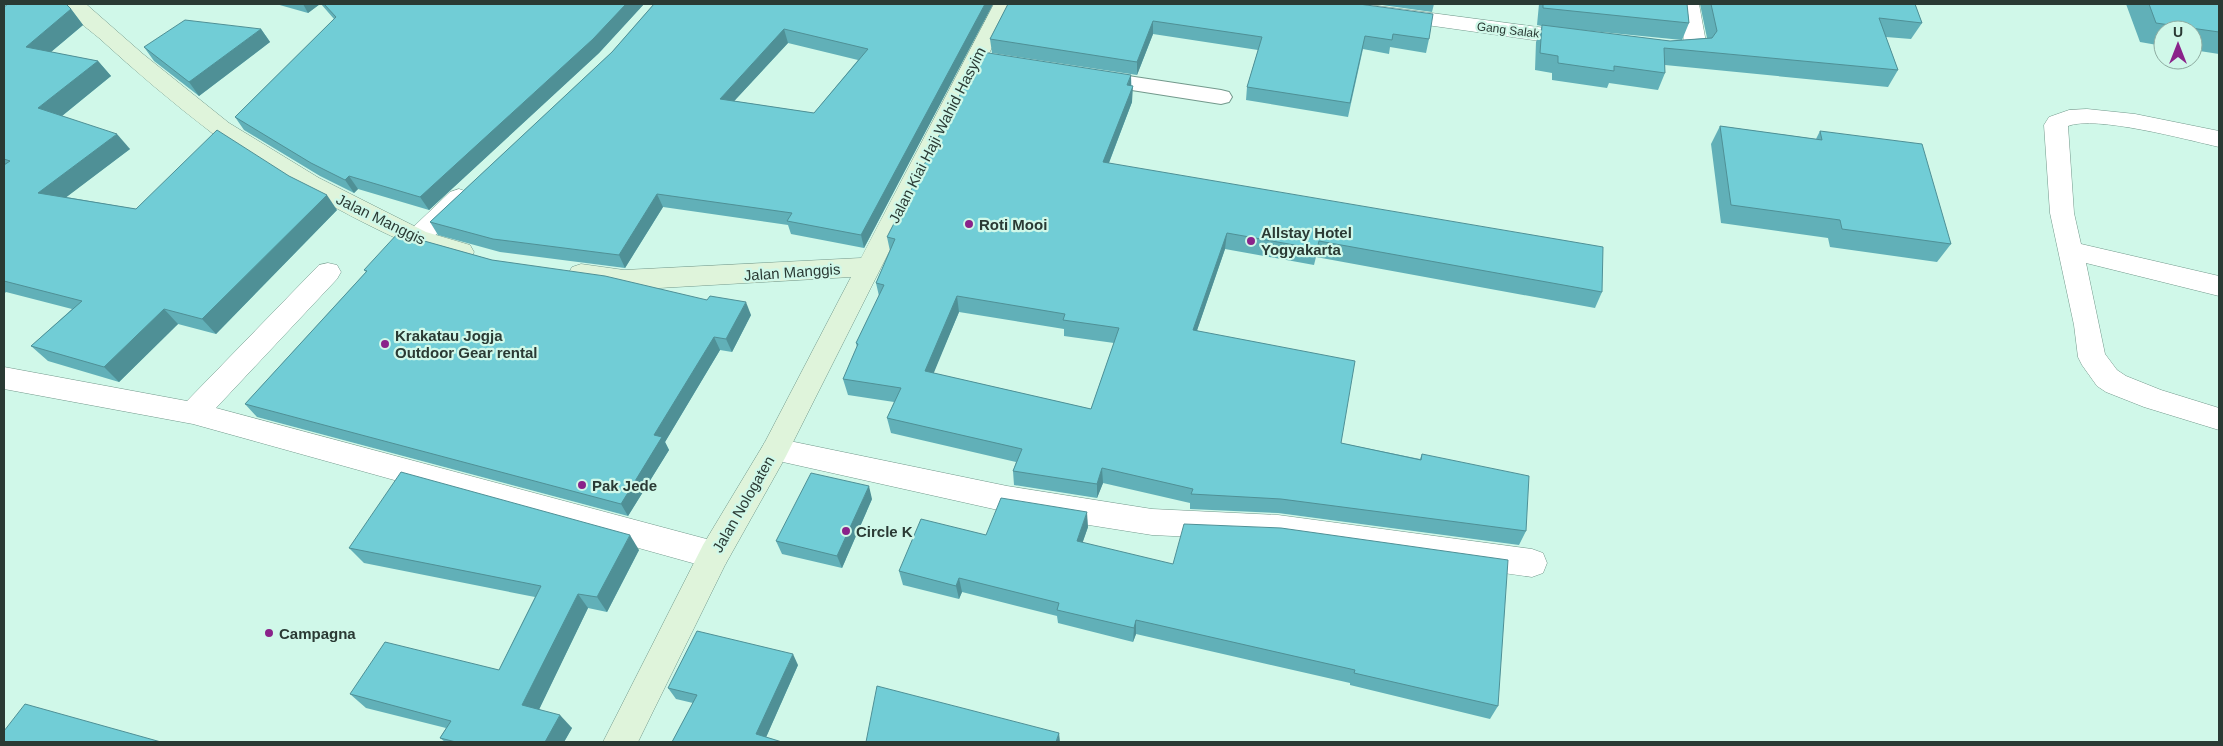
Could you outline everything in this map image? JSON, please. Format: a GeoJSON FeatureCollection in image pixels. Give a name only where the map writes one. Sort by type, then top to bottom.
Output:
{"type":"FeatureCollection","features":[{"type":"Feature","properties":{"kind":"street","name":"Jalan Manggis"},"geometry":{"type":"LineString","coordinates":[[74,4],[136,59],[221,128],[310,184],[416,238],[482,258]]}},
{"type":"Feature","properties":{"kind":"street","name":"Jalan Kiai Haji Wahid Hasyim"},"geometry":{"type":"LineString","coordinates":[[869,267],[982,66],[1004,4]]}},
{"type":"Feature","properties":{"kind":"street","name":"Gang Salak"},"geometry":{"type":"LineString","coordinates":[[1320,4],[1592,41]]}},
{"type":"Feature","properties":{"kind":"street"},"geometry":{"type":"LineString","coordinates":[[1650,47],[1696,48],[1689,4]]}},
{"type":"Feature","properties":{"kind":"street"},"geometry":{"type":"LineString","coordinates":[[2219,139],[2141,122],[2084,116],[2060,119],[2056,125],[2062,213],[2087,325],[2092,357],[2107,378],[2154,399],[2219,419]]}},
{"type":"Feature","properties":{"kind":"street"},"geometry":{"type":"LineString","coordinates":[[416,238],[473,185]]}},
{"type":"Feature","properties":{"kind":"street"},"geometry":{"type":"LineString","coordinates":[[2070,250],[2219,286]]}},
{"type":"Feature","properties":{"kind":"street","name":"Jalan Manggis"},"geometry":{"type":"LineString","coordinates":[[557,271],[624,280],[869,267]]}},
{"type":"Feature","properties":{"kind":"street","name":"Jalan Nologaten"},"geometry":{"type":"LineString","coordinates":[[620,742],[714,555],[775,450],[869,267]]}},
{"type":"Feature","properties":{"kind":"street"},"geometry":{"type":"LineString","coordinates":[[193,413],[328,272]]}},
{"type":"Feature","properties":{"kind":"street"},"geometry":{"type":"LineString","coordinates":[[4,378],[193,413],[714,555]]}},
{"type":"Feature","properties":{"kind":"street"},"geometry":{"type":"LineString","coordinates":[[775,450],[1007,499],[1152,522],[1278,528],[1532,563]]}},
{"type":"Feature","properties":{"kind":"lane"},"geometry":{"type":"LineString","coordinates":[[1190,104],[1074,80],[1221,97]]}},
{"type":"Feature","properties":{"kind":"building"},"geometry":{"type":"Polygon","coordinates":[[[8,4],[66,4],[71,9],[26,47],[98,61],[38,108],[117,134],[38,193],[136,209],[217,130],[289,176],[327,195],[202,319],[164,309],[104,367],[31,346],[82,301],[4,281],[4,165],[10,161],[4,159],[4,7],[8,4]]]}},
{"type":"Feature","properties":{"kind":"building"},"geometry":{"type":"Polygon","coordinates":[[[324,4],[626,4],[593,39],[420,197],[349,176],[345,180],[311,163],[235,117],[336,17],[324,4]]]}},
{"type":"Feature","properties":{"kind":"building"},"geometry":{"type":"Polygon","coordinates":[[[654,4],[985,4],[861,235],[787,221],[792,213],[657,194],[619,255],[493,239],[430,222],[612,52],[654,4]],[[784,29],[720,99],[814,113],[868,49],[784,29]]]}},
{"type":"Feature","properties":{"kind":"building"},"geometry":{"type":"Polygon","coordinates":[[[1008,4],[1359,4],[1433,14],[1429,39],[1393,34],[1392,40],[1365,36],[1350,103],[1247,87],[1262,37],[1153,21],[1137,62],[990,39],[1008,4]]]}},
{"type":"Feature","properties":{"kind":"building"},"geometry":{"type":"Polygon","coordinates":[[[1543,4],[1687,4],[1689,23],[1543,8],[1543,4]]]}},
{"type":"Feature","properties":{"kind":"building"},"geometry":{"type":"Polygon","coordinates":[[[1711,4],[1915,4],[1922,23],[1879,18],[1898,70],[1664,48],[1665,73],[1614,66],[1614,71],[1558,63],[1558,56],[1540,53],[1542,25],[1670,41],[1712,38],[1717,31],[1711,4]]]}},
{"type":"Feature","properties":{"kind":"building"},"geometry":{"type":"Polygon","coordinates":[[[2149,4],[2219,4],[2219,32],[2203,30],[2203,20],[2155,20],[2149,4]]]}},
{"type":"Feature","properties":{"kind":"building"},"geometry":{"type":"Polygon","coordinates":[[[185,20],[261,29],[189,82],[144,47],[185,20]]]}},
{"type":"Feature","properties":{"kind":"building"},"geometry":{"type":"Polygon","coordinates":[[[982,52],[1131,75],[1127,85],[1133,86],[1103,162],[1603,247],[1602,292],[1319,241],[1317,249],[1227,233],[1193,330],[1355,361],[1341,443],[1421,460],[1422,454],[1529,476],[1526,531],[1281,499],[1191,494],[1193,489],[1102,468],[1097,484],[1013,471],[1022,449],[887,418],[901,388],[843,379],[858,344],[856,343],[884,285],[876,283],[895,239],[887,237],[982,52]],[[957,296],[925,371],[1091,409],[1119,328],[1063,320],[1065,314],[957,296]]]}},
{"type":"Feature","properties":{"kind":"building"},"geometry":{"type":"Polygon","coordinates":[[[1720,126],[1822,140],[1820,131],[1922,144],[1951,244],[1842,229],[1840,220],[1731,205],[1720,126]]]}},
{"type":"Feature","properties":{"kind":"building"},"geometry":{"type":"Polygon","coordinates":[[[399,232],[410,237],[492,260],[605,276],[707,300],[710,296],[746,302],[726,339],[714,337],[654,435],[662,437],[621,504],[245,404],[367,271],[364,270],[399,232]]]}},
{"type":"Feature","properties":{"kind":"building"},"geometry":{"type":"Polygon","coordinates":[[[401,472],[630,535],[597,597],[578,594],[522,705],[560,715],[545,742],[456,742],[440,738],[451,721],[350,694],[385,642],[499,670],[541,586],[349,548],[401,472]]]}},
{"type":"Feature","properties":{"kind":"building"},"geometry":{"type":"Polygon","coordinates":[[[811,473],[869,486],[837,556],[776,541],[811,473]]]}},
{"type":"Feature","properties":{"kind":"building"},"geometry":{"type":"Polygon","coordinates":[[[1001,498],[1087,512],[1077,541],[1173,564],[1184,524],[1281,528],[1508,560],[1498,706],[1354,673],[1355,670],[1136,620],[1134,628],[1057,610],[1059,603],[959,578],[956,586],[899,571],[921,519],[986,535],[1001,498]]]}},
{"type":"Feature","properties":{"kind":"building"},"geometry":{"type":"Polygon","coordinates":[[[697,631],[793,654],[756,734],[782,742],[672,742],[697,695],[668,688],[697,631]]]}},
{"type":"Feature","properties":{"kind":"building"},"geometry":{"type":"Polygon","coordinates":[[[877,686],[1059,733],[1056,742],[866,742],[877,686]]]}},
{"type":"Feature","properties":{"kind":"building"},"geometry":{"type":"Polygon","coordinates":[[[25,704],[161,742],[4,742],[4,731],[25,704]]]}},
{"type":"Feature","properties":{"kind":"place","name":"Roti Mooi"},"geometry":{"type":"Point","coordinates":[969,224]}},
{"type":"Feature","properties":{"kind":"place","name":"Allstay Hotel Yogyakarta"},"geometry":{"type":"Point","coordinates":[1251,241]}},
{"type":"Feature","properties":{"kind":"place","name":"Krakatau Jogja Outdoor Gear rental"},"geometry":{"type":"Point","coordinates":[385,344]}},
{"type":"Feature","properties":{"kind":"place","name":"Pak Jede"},"geometry":{"type":"Point","coordinates":[582,485]}},
{"type":"Feature","properties":{"kind":"place","name":"Circle K"},"geometry":{"type":"Point","coordinates":[846,531]}},
{"type":"Feature","properties":{"kind":"place","name":"Campagna"},"geometry":{"type":"Point","coordinates":[269,633]}}]}
